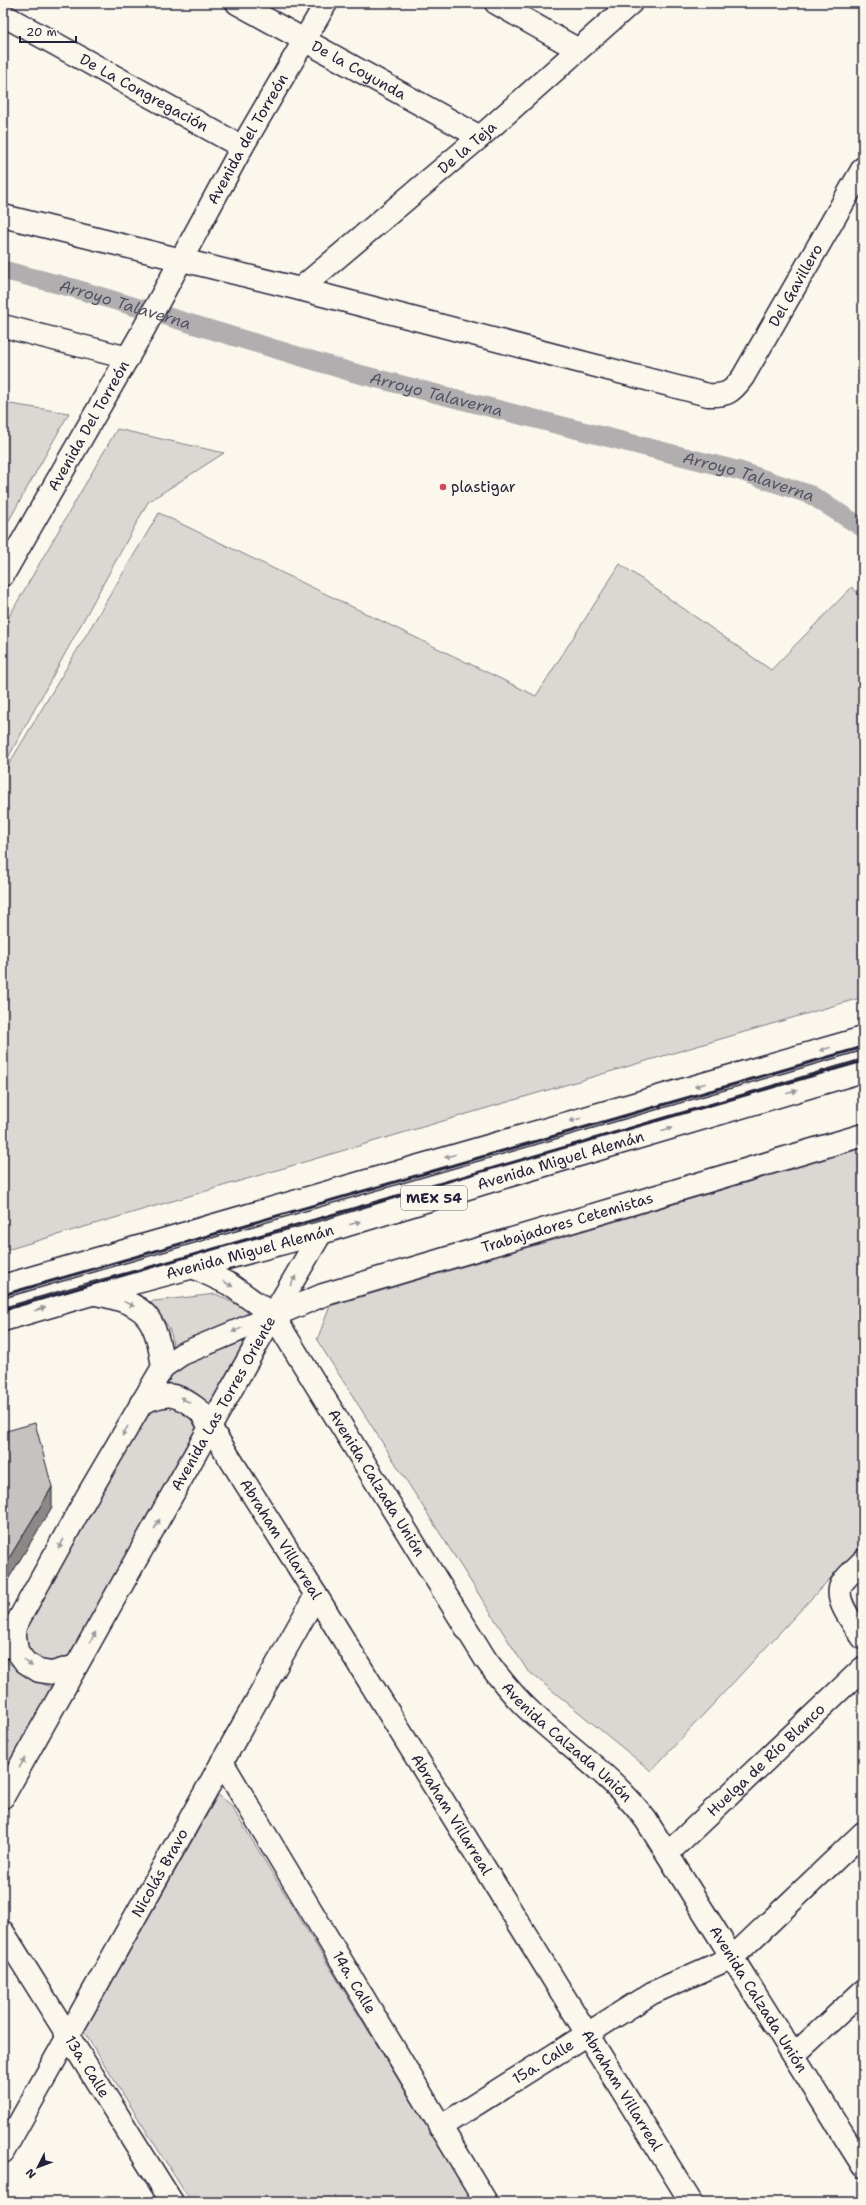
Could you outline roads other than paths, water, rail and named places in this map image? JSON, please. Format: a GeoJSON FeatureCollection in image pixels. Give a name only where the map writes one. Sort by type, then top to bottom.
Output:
{"type":"FeatureCollection","features":[{"type":"Feature","properties":{"kind":"main road","name":"De la Coyunda"},"geometry":{"type":"LineString","coordinates":[[237,3],[480,137]]}},
{"type":"Feature","properties":{"kind":"main road","name":"Avenida del Torreón"},"geometry":{"type":"LineString","coordinates":[[178,268],[242,147],[326,3]]}},
{"type":"Feature","properties":{"kind":"main road"},"geometry":{"type":"LineString","coordinates":[[496,3],[577,49]]}},
{"type":"Feature","properties":{"kind":"main road","name":"De la Teja"},"geometry":{"type":"LineString","coordinates":[[300,289],[480,137],[577,49],[631,3]]}},
{"type":"Feature","properties":{"kind":"main road","name":"De La Congregación"},"geometry":{"type":"LineString","coordinates":[[3,15],[242,147]]}},
{"type":"Feature","properties":{"kind":"main road","name":"Del Gavillero"},"geometry":{"type":"LineString","coordinates":[[300,289],[708,395],[721,396],[729,392],[743,377],[863,168]]}},
{"type":"Feature","properties":{"kind":"main road"},"geometry":{"type":"LineString","coordinates":[[3,216],[178,268],[300,289]]}},
{"type":"Feature","properties":{"kind":"main road","name":"Avenida Del Torreón"},"geometry":{"type":"LineString","coordinates":[[3,575],[178,268]]}},
{"type":"Feature","properties":{"kind":"main road"},"geometry":{"type":"LineString","coordinates":[[3,326],[128,358]]}},
{"type":"Feature","properties":{"kind":"main road","name":"MEX 54"},"geometry":{"type":"LineString","coordinates":[[3,1286],[863,1038]]}},
{"type":"Feature","properties":{"kind":"main road","name":"Avenida Miguel Alemán"},"geometry":{"type":"LineString","coordinates":[[3,1320],[92,1294],[321,1233],[484,1183],[863,1071]]}},
{"type":"Feature","properties":{"kind":"main road","name":"Trabajadores Cetemistas"},"geometry":{"type":"LineString","coordinates":[[273,1315],[338,1291],[863,1135]]}},
{"type":"Feature","properties":{"kind":"main road"},"geometry":{"type":"LineString","coordinates":[[193,1267],[229,1284],[273,1315],[321,1233]]}},
{"type":"Feature","properties":{"kind":"main road"},"geometry":{"type":"LineString","coordinates":[[92,1294],[117,1298],[132,1304],[146,1314],[158,1336],[163,1367]]}},
{"type":"Feature","properties":{"kind":"main road","name":"Avenida Las Torres Oriente"},"geometry":{"type":"LineString","coordinates":[[3,1648],[141,1403],[163,1367],[182,1354],[207,1342],[273,1315]]}},
{"type":"Feature","properties":{"kind":"main road","name":"Avenida Las Torres Oriente"},"geometry":{"type":"LineString","coordinates":[[3,1797],[273,1315]]}},
{"type":"Feature","properties":{"kind":"main road","name":"Avenida Calzada Unión"},"geometry":{"type":"LineString","coordinates":[[273,1315],[486,1660],[509,1690],[531,1713],[634,1803],[668,1853],[861,2159]]}},
{"type":"Feature","properties":{"kind":"main road","name":"Abraham Villarreal"},"geometry":{"type":"LineString","coordinates":[[141,1403],[160,1395],[173,1394],[186,1400],[200,1410],[691,2202]]}},
{"type":"Feature","properties":{"kind":"main road"},"geometry":{"type":"LineString","coordinates":[[863,1561],[843,1582],[839,1593],[844,1606],[863,1638]]}},
{"type":"Feature","properties":{"kind":"main road","name":"Nicolás Bravo"},"geometry":{"type":"LineString","coordinates":[[3,2152],[316,1595]]}},
{"type":"Feature","properties":{"kind":"main road"},"geometry":{"type":"LineString","coordinates":[[14,1629],[17,1651],[25,1662],[39,1671],[52,1673],[76,1666]]}},
{"type":"Feature","properties":{"kind":"main road","name":"Huelga de Río Blanco"},"geometry":{"type":"LineString","coordinates":[[668,1853],[863,1668]]}},
{"type":"Feature","properties":{"kind":"main road","name":"14a. Calle"},"geometry":{"type":"LineString","coordinates":[[222,1762],[486,2202]]}},
{"type":"Feature","properties":{"kind":"main road","name":"15a. Calle"},"geometry":{"type":"LineString","coordinates":[[440,2127],[652,1993],[733,1956],[863,1833]]}},
{"type":"Feature","properties":{"kind":"main road","name":"13a. Calle"},"geometry":{"type":"LineString","coordinates":[[3,1932],[172,2202]]}},
{"type":"Feature","properties":{"kind":"main road"},"geometry":{"type":"LineString","coordinates":[[794,2055],[863,1991]]}},
{"type":"Feature","properties":{"kind":"waterway","name":"Arroyo Talaverna"},"geometry":{"type":"LineString","coordinates":[[3,270],[73,288],[351,372],[740,471],[811,495],[863,528]]}},
{"type":"Feature","properties":{"kind":"railway"},"geometry":{"type":"LineString","coordinates":[[3,1295],[863,1047]]}},
{"type":"Feature","properties":{"kind":"railway"},"geometry":{"type":"LineString","coordinates":[[3,1310],[863,1061]]}},
{"type":"Feature","properties":{"kind":"place","name":"plastigar"},"geometry":{"type":"Point","coordinates":[443,487]}}]}
